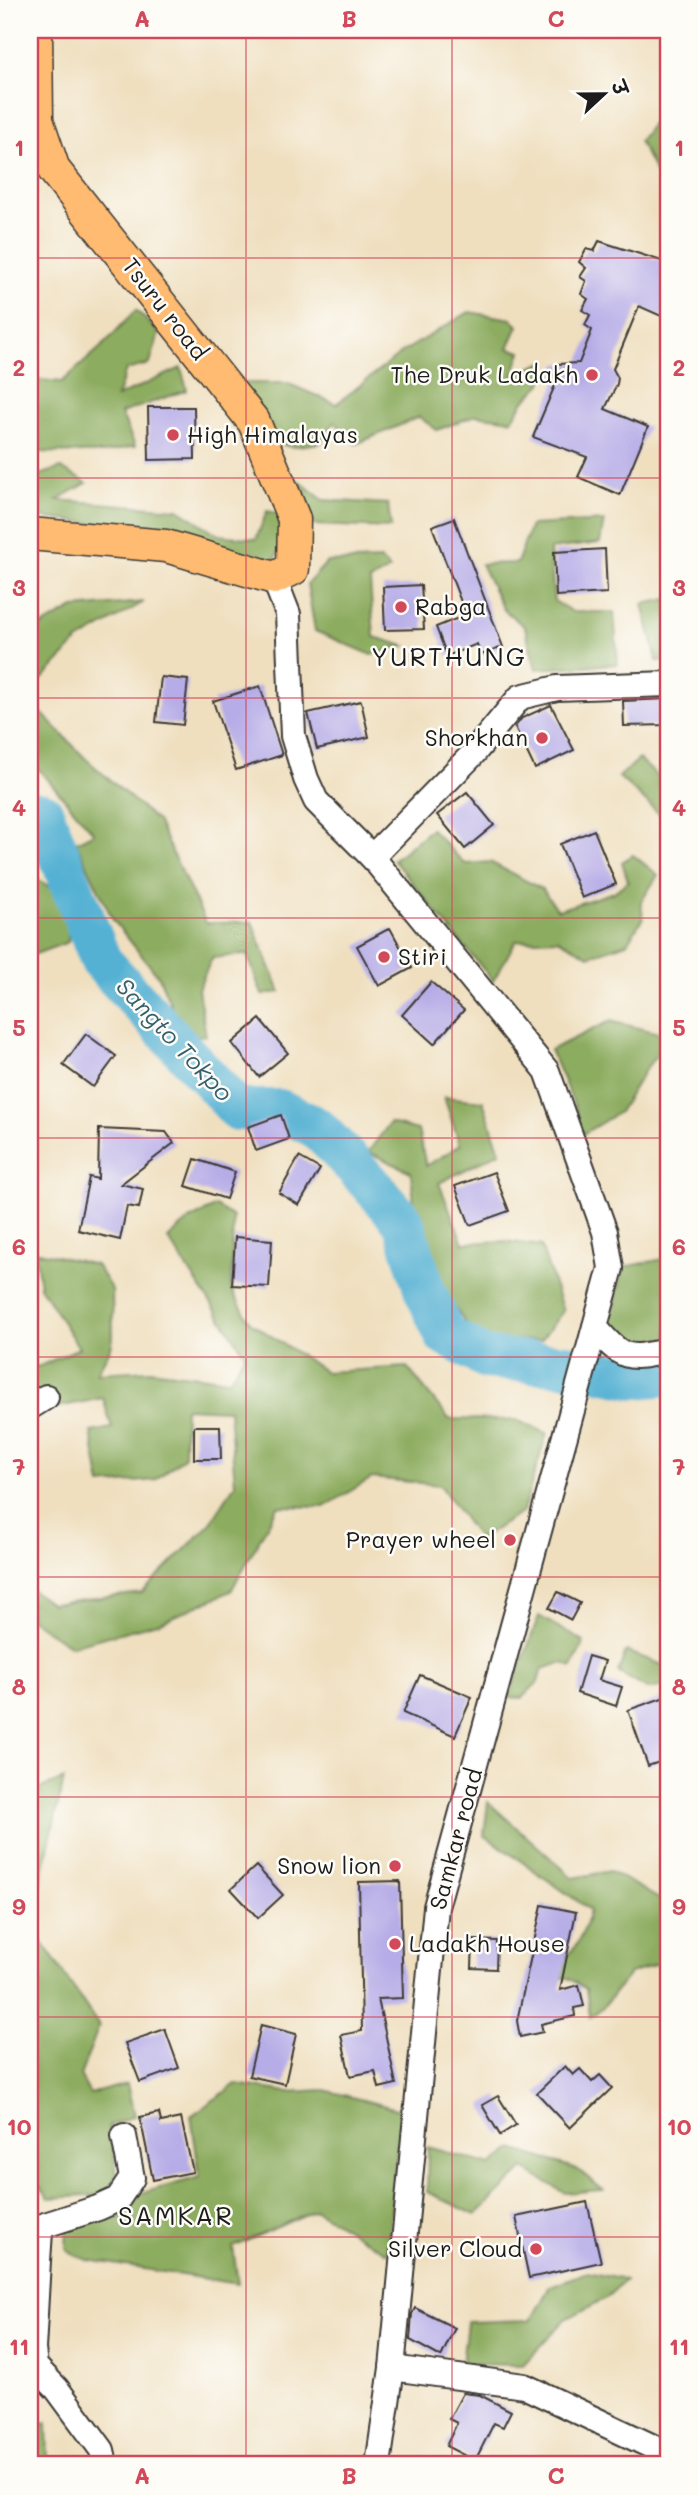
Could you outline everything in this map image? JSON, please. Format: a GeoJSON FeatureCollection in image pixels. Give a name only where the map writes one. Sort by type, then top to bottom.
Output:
{"type":"FeatureCollection","features":[{"type":"Feature","properties":{"kind":"main road","name":"Tsuru road"},"geometry":{"type":"LineString","coordinates":[[36,30],[37,120],[54,170],[254,422],[295,519],[293,569],[274,578]]}},
{"type":"Feature","properties":{"kind":"main road"},"geometry":{"type":"LineString","coordinates":[[30,534],[166,547],[274,578]]}},
{"type":"Feature","properties":{"kind":"street","name":"Samkar road"},"geometry":{"type":"LineString","coordinates":[[274,578],[288,614],[293,736],[316,801],[372,857],[547,1071],[605,1231],[611,1268],[436,1907],[392,2368],[378,2465]]}},
{"type":"Feature","properties":{"kind":"street"},"geometry":{"type":"LineString","coordinates":[[372,857],[472,755],[520,697],[557,688],[668,684]]}},
{"type":"Feature","properties":{"kind":"street"},"geometry":{"type":"LineString","coordinates":[[593,1338],[634,1357],[668,1351]]}},
{"type":"Feature","properties":{"kind":"street"},"geometry":{"type":"LineString","coordinates":[[105,2465],[102,2450],[57,2389],[35,2366],[33,2349],[40,2232],[45,2225],[118,2199],[132,2178],[124,2136]]}},
{"type":"Feature","properties":{"kind":"street"},"geometry":{"type":"LineString","coordinates":[[392,2368],[524,2386],[668,2454]]}},
{"type":"Feature","properties":{"kind":"green space"},"geometry":{"type":"Polygon","coordinates":[[[668,103],[668,189],[662,185],[639,141],[668,103]]]}},
{"type":"Feature","properties":{"kind":"green space"},"geometry":{"type":"Polygon","coordinates":[[[136,310],[159,333],[150,364],[126,370],[117,397],[181,368],[187,390],[121,413],[135,446],[104,453],[30,452],[30,379],[62,382],[101,347],[136,310]]]}},
{"type":"Feature","properties":{"kind":"green space"},"geometry":{"type":"Polygon","coordinates":[[[469,312],[512,319],[518,326],[508,348],[521,352],[513,375],[547,361],[542,384],[524,401],[512,420],[476,415],[437,430],[419,417],[356,444],[335,422],[320,443],[291,447],[273,442],[240,383],[287,383],[336,404],[404,351],[469,312]]]}},
{"type":"Feature","properties":{"kind":"green space"},"geometry":{"type":"Polygon","coordinates":[[[61,468],[87,483],[57,500],[178,509],[219,535],[256,539],[267,511],[279,514],[281,547],[273,563],[183,534],[30,516],[30,478],[61,468]]]}},
{"type":"Feature","properties":{"kind":"green space"},"geometry":{"type":"Polygon","coordinates":[[[299,481],[323,500],[388,504],[391,528],[313,525],[299,481]]]}},
{"type":"Feature","properties":{"kind":"green space"},"geometry":{"type":"Polygon","coordinates":[[[604,521],[600,543],[550,549],[554,601],[573,612],[614,612],[618,664],[536,669],[525,627],[503,609],[481,564],[517,563],[531,525],[604,521]]]}},
{"type":"Feature","properties":{"kind":"green space"},"geometry":{"type":"Polygon","coordinates":[[[381,560],[390,569],[370,581],[374,637],[405,646],[372,655],[315,631],[307,584],[327,562],[381,560]]]}},
{"type":"Feature","properties":{"kind":"green space"},"geometry":{"type":"Polygon","coordinates":[[[668,599],[668,661],[657,661],[643,604],[668,599]]]}},
{"type":"Feature","properties":{"kind":"green space"},"geometry":{"type":"Polygon","coordinates":[[[144,602],[78,641],[30,692],[30,632],[74,608],[144,602]]]}},
{"type":"Feature","properties":{"kind":"green space"},"geometry":{"type":"Polygon","coordinates":[[[30,701],[86,759],[157,821],[206,923],[252,922],[280,992],[262,995],[247,954],[212,958],[198,989],[206,1036],[183,1034],[159,977],[113,920],[76,842],[94,833],[36,766],[30,770],[30,701]]]}},
{"type":"Feature","properties":{"kind":"green space"},"geometry":{"type":"Polygon","coordinates":[[[639,759],[668,786],[668,822],[619,777],[639,759]]]}},
{"type":"Feature","properties":{"kind":"green space"},"geometry":{"type":"Polygon","coordinates":[[[30,827],[38,831],[37,879],[72,901],[68,942],[30,956],[30,827]]]}},
{"type":"Feature","properties":{"kind":"green space"},"geometry":{"type":"Polygon","coordinates":[[[431,829],[465,864],[490,862],[542,889],[558,910],[614,892],[628,881],[622,862],[633,855],[658,875],[641,902],[643,918],[627,943],[589,956],[558,939],[516,941],[493,981],[393,860],[431,829]]]}},
{"type":"Feature","properties":{"kind":"green space"},"geometry":{"type":"Polygon","coordinates":[[[610,1021],[668,1035],[668,1040],[645,1070],[619,1112],[583,1134],[576,1109],[550,1050],[610,1021]]]}},
{"type":"Feature","properties":{"kind":"green space"},"geometry":{"type":"Polygon","coordinates":[[[444,1097],[483,1101],[500,1152],[439,1183],[463,1243],[505,1241],[541,1246],[563,1311],[541,1340],[479,1341],[441,1289],[418,1245],[411,1172],[368,1152],[390,1123],[418,1130],[426,1166],[460,1145],[444,1097]]]}},
{"type":"Feature","properties":{"kind":"green space"},"geometry":{"type":"Polygon","coordinates":[[[216,1206],[233,1217],[231,1289],[250,1322],[326,1372],[407,1367],[449,1419],[516,1420],[547,1433],[523,1511],[479,1540],[440,1485],[372,1478],[324,1507],[278,1506],[231,1591],[161,1622],[71,1646],[30,1619],[30,1589],[51,1604],[142,1593],[211,1523],[235,1484],[229,1410],[185,1408],[184,1457],[155,1480],[101,1485],[91,1432],[112,1428],[103,1398],[43,1410],[30,1421],[30,1363],[38,1367],[79,1348],[40,1287],[35,1251],[96,1265],[112,1290],[112,1345],[97,1373],[151,1370],[229,1380],[245,1354],[168,1239],[189,1220],[216,1206]]]}},
{"type":"Feature","properties":{"kind":"green space"},"geometry":{"type":"Polygon","coordinates":[[[668,1258],[668,1353],[658,1362],[608,1331],[624,1267],[668,1258]]]}},
{"type":"Feature","properties":{"kind":"green space"},"geometry":{"type":"Polygon","coordinates":[[[539,1616],[584,1642],[572,1667],[562,1663],[542,1669],[538,1682],[522,1698],[509,1697],[539,1616]]]}},
{"type":"Feature","properties":{"kind":"green space"},"geometry":{"type":"Polygon","coordinates":[[[626,1651],[668,1667],[668,1686],[647,1689],[618,1672],[626,1651]]]}},
{"type":"Feature","properties":{"kind":"green space"},"geometry":{"type":"Polygon","coordinates":[[[64,1779],[31,1925],[99,2026],[80,2076],[90,2094],[127,2084],[134,2116],[109,2126],[117,2174],[105,2195],[49,2198],[30,2173],[30,1803],[38,1789],[64,1779]]]}},
{"type":"Feature","properties":{"kind":"green space"},"geometry":{"type":"Polygon","coordinates":[[[488,1802],[573,1878],[610,1871],[663,1901],[668,1897],[668,1960],[630,1974],[602,2008],[590,2017],[586,1989],[568,1978],[538,1978],[559,1964],[572,1950],[582,1934],[590,1910],[484,1835],[488,1802]]]}},
{"type":"Feature","properties":{"kind":"green space"},"geometry":{"type":"Polygon","coordinates":[[[236,2084],[287,2092],[325,2090],[401,2110],[387,2253],[315,2210],[233,2247],[238,2284],[88,2260],[72,2254],[66,2248],[67,2228],[126,2216],[138,2194],[200,2177],[191,2116],[236,2084]]]}},
{"type":"Feature","properties":{"kind":"green space"},"geometry":{"type":"Polygon","coordinates":[[[428,2147],[491,2165],[513,2149],[577,2169],[603,2190],[565,2193],[524,2169],[476,2215],[427,2192],[428,2147]]]}},
{"type":"Feature","properties":{"kind":"green space"},"geometry":{"type":"Polygon","coordinates":[[[587,2272],[625,2280],[606,2298],[566,2319],[523,2365],[462,2364],[467,2322],[531,2320],[550,2286],[587,2272]]]}},
{"type":"Feature","properties":{"kind":"green space"},"geometry":{"type":"Polygon","coordinates":[[[47,2423],[48,2465],[30,2465],[30,2425],[47,2423]]]}},
{"type":"Feature","properties":{"kind":"building"},"geometry":{"type":"Polygon","coordinates":[[[599,241],[668,263],[668,319],[639,306],[613,369],[618,378],[617,384],[605,409],[648,427],[620,495],[578,477],[587,457],[533,437],[556,383],[552,379],[557,364],[579,363],[592,330],[585,325],[590,315],[582,310],[588,299],[581,294],[586,281],[580,277],[586,268],[579,262],[586,249],[594,251],[599,241]]]}},
{"type":"Feature","properties":{"kind":"building"},"geometry":{"type":"Polygon","coordinates":[[[148,407],[194,407],[195,459],[149,460],[148,407]]]}},
{"type":"Feature","properties":{"kind":"building"},"geometry":{"type":"Polygon","coordinates":[[[454,518],[503,647],[481,655],[477,644],[447,656],[436,627],[466,615],[432,526],[454,518]]]}},
{"type":"Feature","properties":{"kind":"building"},"geometry":{"type":"Polygon","coordinates":[[[605,549],[607,593],[556,596],[554,552],[605,549]]]}},
{"type":"Feature","properties":{"kind":"building"},"geometry":{"type":"Polygon","coordinates":[[[421,585],[424,629],[385,630],[383,587],[421,585]]]}},
{"type":"Feature","properties":{"kind":"building"},"geometry":{"type":"Polygon","coordinates":[[[161,677],[188,680],[183,725],[156,722],[161,677]]]}},
{"type":"Feature","properties":{"kind":"building"},"geometry":{"type":"Polygon","coordinates":[[[260,686],[282,755],[236,770],[213,701],[260,686]]]}},
{"type":"Feature","properties":{"kind":"building"},"geometry":{"type":"Polygon","coordinates":[[[667,699],[667,725],[624,726],[623,701],[667,699]]]}},
{"type":"Feature","properties":{"kind":"building"},"geometry":{"type":"Polygon","coordinates":[[[361,701],[369,737],[317,749],[308,713],[361,701]]]}},
{"type":"Feature","properties":{"kind":"building"},"geometry":{"type":"Polygon","coordinates":[[[551,705],[574,750],[535,769],[515,727],[522,718],[551,705]]]}},
{"type":"Feature","properties":{"kind":"building"},"geometry":{"type":"Polygon","coordinates":[[[467,792],[494,825],[465,849],[437,815],[467,792]]]}},
{"type":"Feature","properties":{"kind":"building"},"geometry":{"type":"Polygon","coordinates":[[[594,830],[616,884],[582,898],[560,844],[594,830]]]}},
{"type":"Feature","properties":{"kind":"building","name":"Stiri"},"geometry":{"type":"Polygon","coordinates":[[[390,928],[412,968],[379,986],[357,946],[390,928]]]}},
{"type":"Feature","properties":{"kind":"building"},"geometry":{"type":"Polygon","coordinates":[[[431,982],[464,1010],[434,1044],[402,1015],[431,982]]]}},
{"type":"Feature","properties":{"kind":"building"},"geometry":{"type":"Polygon","coordinates":[[[260,1019],[288,1053],[259,1077],[232,1043],[260,1019]]]}},
{"type":"Feature","properties":{"kind":"building"},"geometry":{"type":"Polygon","coordinates":[[[86,1034],[116,1056],[93,1087],[63,1065],[86,1034]]]}},
{"type":"Feature","properties":{"kind":"building"},"geometry":{"type":"Polygon","coordinates":[[[281,1115],[289,1139],[256,1151],[248,1127],[281,1115]]]}},
{"type":"Feature","properties":{"kind":"building"},"geometry":{"type":"Polygon","coordinates":[[[99,1129],[166,1132],[174,1143],[121,1184],[143,1189],[139,1208],[127,1206],[120,1240],[78,1230],[89,1177],[98,1179],[99,1129]]]}},
{"type":"Feature","properties":{"kind":"building"},"geometry":{"type":"Polygon","coordinates":[[[299,1157],[320,1169],[299,1205],[279,1193],[299,1157]]]}},
{"type":"Feature","properties":{"kind":"building"},"geometry":{"type":"Polygon","coordinates":[[[195,1159],[235,1172],[226,1199],[186,1186],[195,1159]]]}},
{"type":"Feature","properties":{"kind":"building"},"geometry":{"type":"Polygon","coordinates":[[[494,1172],[509,1211],[470,1225],[455,1186],[494,1172]]]}},
{"type":"Feature","properties":{"kind":"building"},"geometry":{"type":"Polygon","coordinates":[[[235,1237],[272,1240],[269,1287],[232,1285],[235,1237]]]}},
{"type":"Feature","properties":{"kind":"building"},"geometry":{"type":"Polygon","coordinates":[[[194,1426],[220,1426],[221,1459],[194,1459],[194,1426]]]}},
{"type":"Feature","properties":{"kind":"building"},"geometry":{"type":"Polygon","coordinates":[[[558,1592],[580,1603],[571,1620],[549,1608],[558,1592]]]}},
{"type":"Feature","properties":{"kind":"building"},"geometry":{"type":"Polygon","coordinates":[[[588,1656],[605,1661],[599,1680],[622,1687],[616,1706],[577,1693],[588,1656]]]}},
{"type":"Feature","properties":{"kind":"building"},"geometry":{"type":"Polygon","coordinates":[[[420,1675],[472,1697],[455,1736],[403,1713],[420,1675]]]}},
{"type":"Feature","properties":{"kind":"building"},"geometry":{"type":"Polygon","coordinates":[[[668,1696],[668,1759],[648,1766],[628,1710],[668,1696]]]}},
{"type":"Feature","properties":{"kind":"building"},"geometry":{"type":"Polygon","coordinates":[[[256,1866],[283,1895],[258,1918],[231,1889],[256,1866]]]}},
{"type":"Feature","properties":{"kind":"building"},"geometry":{"type":"Polygon","coordinates":[[[400,1881],[403,1998],[378,1999],[396,2084],[379,2088],[375,2071],[350,2076],[341,2035],[362,2031],[359,1882],[400,1881]]]}},
{"type":"Feature","properties":{"kind":"building"},"geometry":{"type":"Polygon","coordinates":[[[542,1905],[576,1912],[560,1990],[579,1985],[584,2006],[574,2008],[575,2016],[541,2024],[543,2032],[520,2037],[517,2021],[542,1905]]]}},
{"type":"Feature","properties":{"kind":"building"},"geometry":{"type":"Polygon","coordinates":[[[473,1940],[497,1941],[496,1969],[472,1968],[473,1940]]]}},
{"type":"Feature","properties":{"kind":"building"},"geometry":{"type":"Polygon","coordinates":[[[261,2025],[296,2034],[285,2084],[249,2076],[261,2025]]]}},
{"type":"Feature","properties":{"kind":"building"},"geometry":{"type":"Polygon","coordinates":[[[165,2029],[179,2068],[140,2082],[125,2043],[165,2029]]]}},
{"type":"Feature","properties":{"kind":"building"},"geometry":{"type":"Polygon","coordinates":[[[565,2066],[573,2075],[580,2069],[592,2082],[600,2075],[612,2088],[570,2128],[537,2093],[565,2066]]]}},
{"type":"Feature","properties":{"kind":"building"},"geometry":{"type":"Polygon","coordinates":[[[498,2096],[516,2125],[500,2135],[482,2105],[498,2096]]]}},
{"type":"Feature","properties":{"kind":"building"},"geometry":{"type":"Polygon","coordinates":[[[159,2113],[161,2122],[181,2118],[193,2172],[153,2180],[140,2117],[159,2113]]]}},
{"type":"Feature","properties":{"kind":"building"},"geometry":{"type":"Polygon","coordinates":[[[587,2202],[601,2262],[529,2278],[516,2217],[587,2202]]]}},
{"type":"Feature","properties":{"kind":"building"},"geometry":{"type":"Polygon","coordinates":[[[415,2308],[455,2328],[441,2357],[410,2340],[415,2308]]]}},
{"type":"Feature","properties":{"kind":"building"},"geometry":{"type":"Polygon","coordinates":[[[463,2393],[480,2395],[511,2411],[503,2427],[494,2423],[475,2461],[446,2446],[457,2423],[449,2419],[463,2393]]]}},
{"type":"Feature","properties":{"kind":"waterway","name":"Sangto Tokpo"},"geometry":{"type":"LineString","coordinates":[[30,811],[43,813],[101,961],[238,1110],[280,1110],[317,1128],[403,1221],[425,1291],[445,1335],[486,1358],[575,1366],[635,1378],[668,1375]]}},
{"type":"Feature","properties":{"kind":"place","name":"The Druk Ladakh"},"geometry":{"type":"Point","coordinates":[592,375]}},
{"type":"Feature","properties":{"kind":"place","name":"High Himalayas"},"geometry":{"type":"Point","coordinates":[173,435]}},
{"type":"Feature","properties":{"kind":"place","name":"Rabga"},"geometry":{"type":"Point","coordinates":[401,607]}},
{"type":"Feature","properties":{"kind":"place","name":"Shorkhan"},"geometry":{"type":"Point","coordinates":[542,738]}},
{"type":"Feature","properties":{"kind":"place","name":"Stiri"},"geometry":{"type":"Point","coordinates":[384,957]}},
{"type":"Feature","properties":{"kind":"place","name":"Prayer wheel"},"geometry":{"type":"Point","coordinates":[510,1540]}},
{"type":"Feature","properties":{"kind":"place","name":"Snow lion"},"geometry":{"type":"Point","coordinates":[395,1866]}},
{"type":"Feature","properties":{"kind":"place","name":"Ladakh House"},"geometry":{"type":"Point","coordinates":[395,1944]}},
{"type":"Feature","properties":{"kind":"place","name":"Silver Cloud"},"geometry":{"type":"Point","coordinates":[536,2249]}},
{"type":"Feature","properties":{"kind":"district","name":"YURTHUNG"},"geometry":{"type":"Point","coordinates":[449,657]}},
{"type":"Feature","properties":{"kind":"district","name":"SAMKAR"},"geometry":{"type":"Point","coordinates":[176,2216]}}]}
